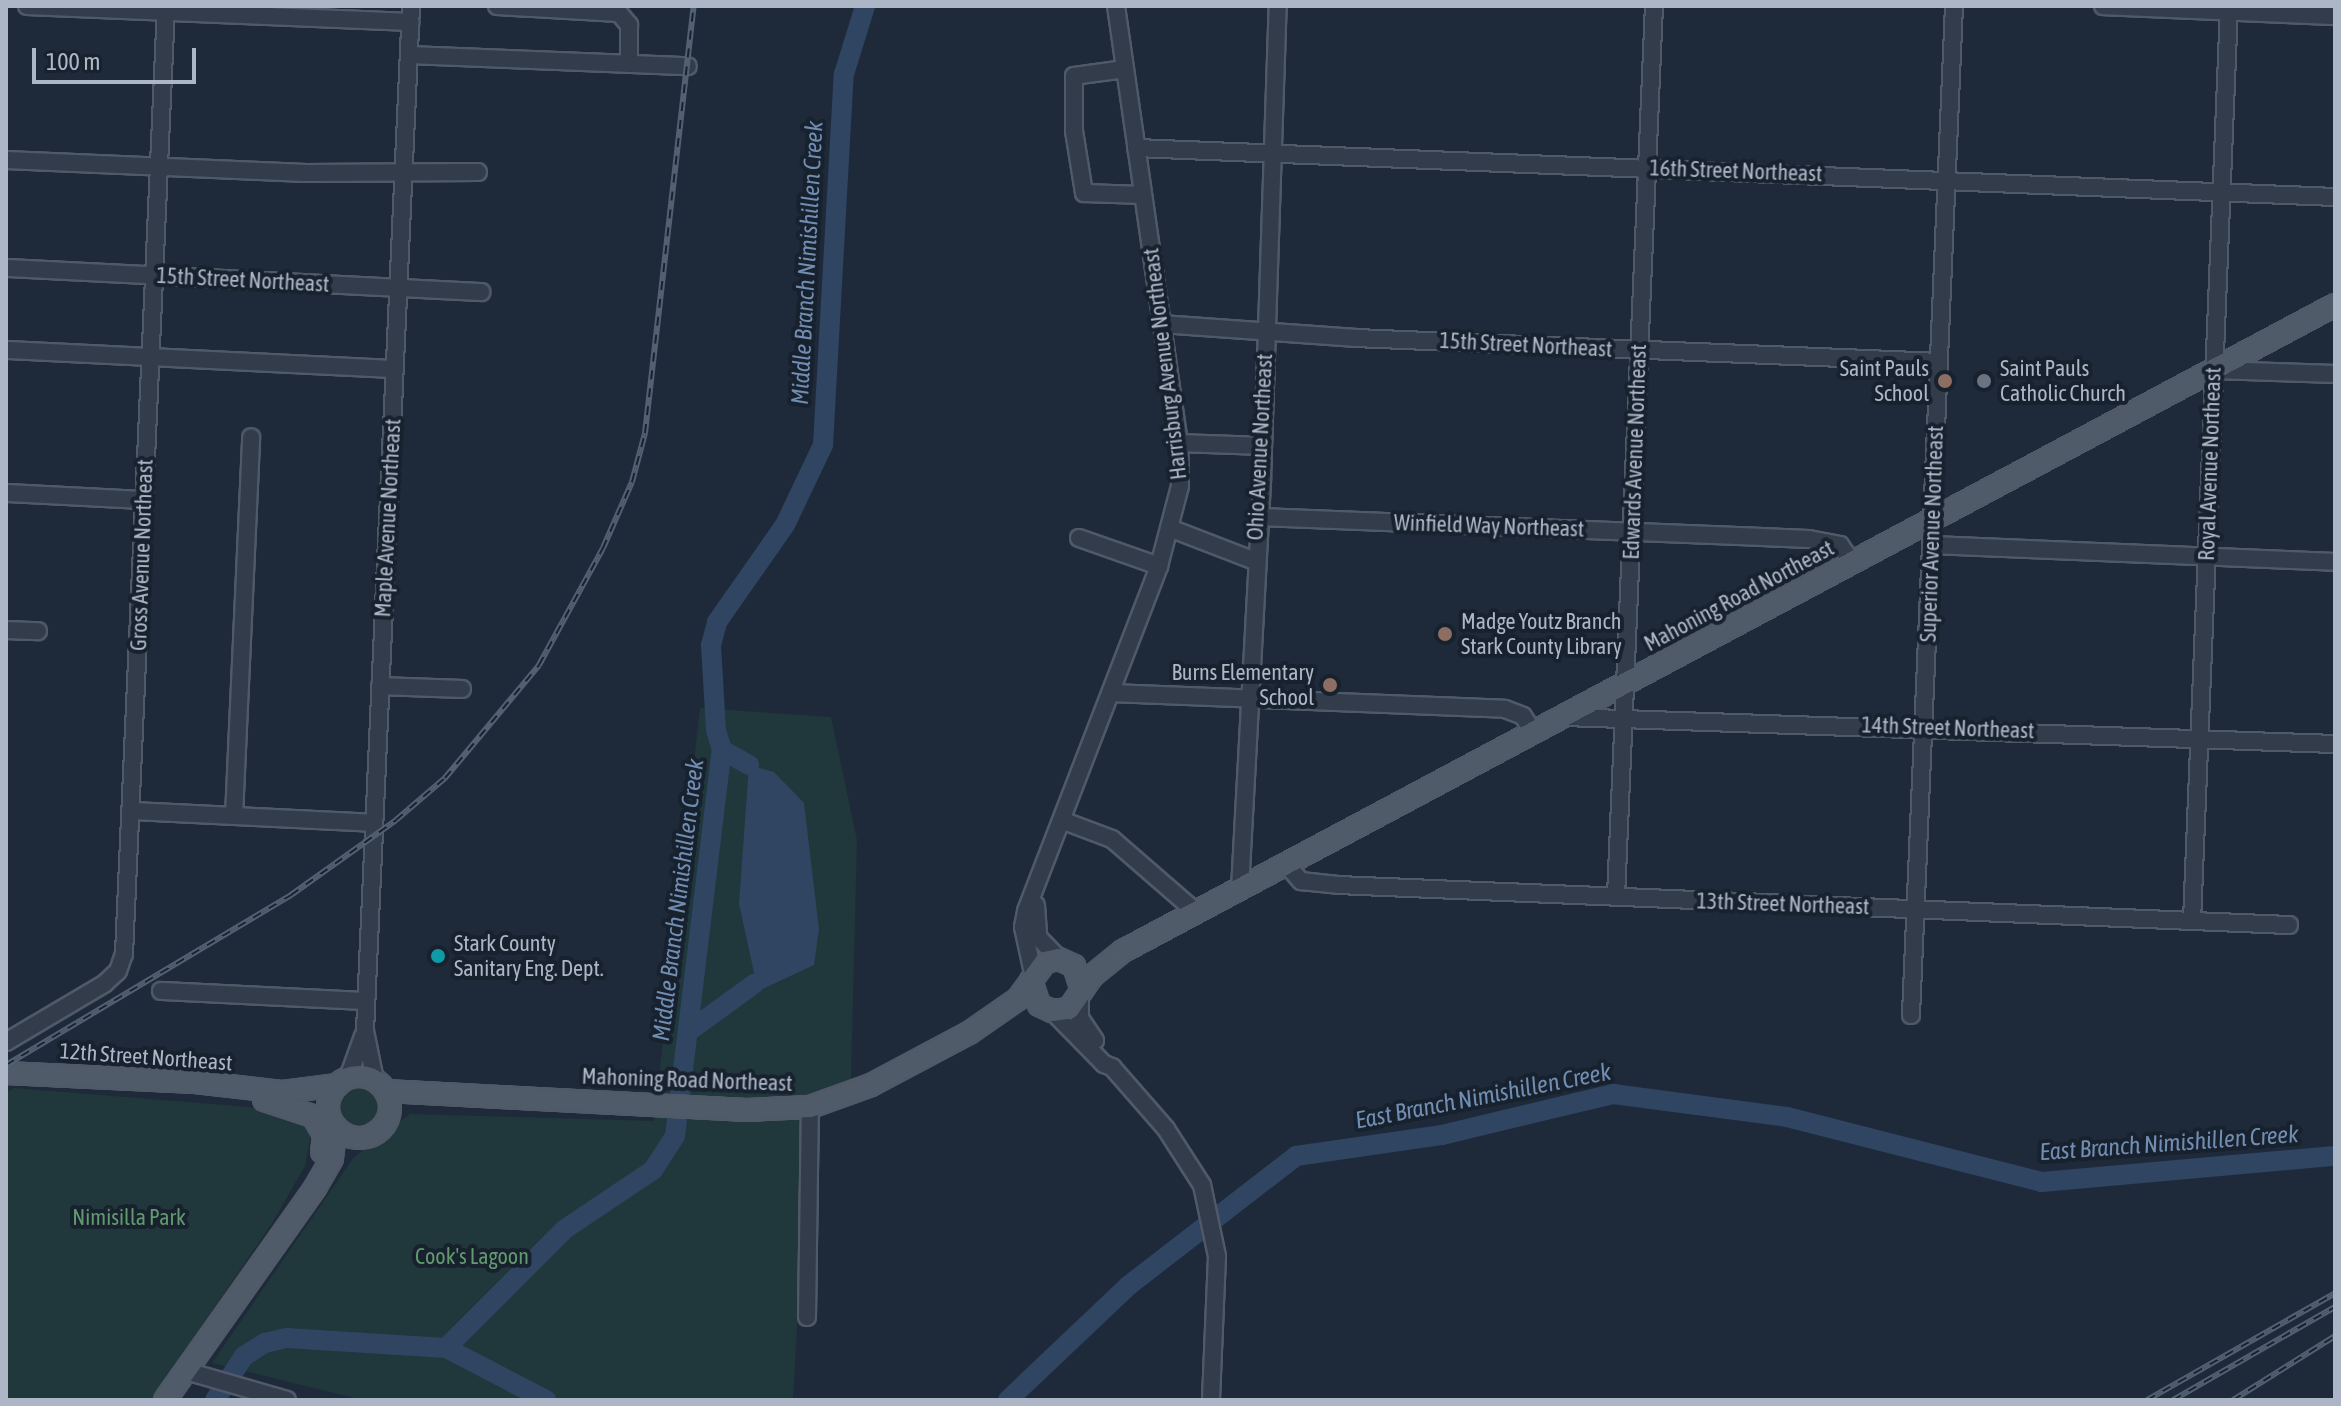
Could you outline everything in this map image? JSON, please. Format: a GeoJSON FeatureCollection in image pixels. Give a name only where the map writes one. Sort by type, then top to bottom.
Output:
{"type":"FeatureCollection","features":[{"type":"Feature","properties":{"kind":"main road","name":"Mahoning Road Northeast"},"geometry":{"type":"LineString","coordinates":[[1060,960],[1089,961],[1123,951],[2335,305]]}},
{"type":"Feature","properties":{"kind":"main road","name":"Mahoning Road Northeast"},"geometry":{"type":"LineString","coordinates":[[1081,995],[1123,951]]}},
{"type":"Feature","properties":{"kind":"main road"},"geometry":{"type":"LineString","coordinates":[[1060,960],[1079,972],[1081,995],[1069,1009],[1050,1011],[1034,999],[1032,977],[1045,962],[1060,960]]}},
{"type":"Feature","properties":{"kind":"main road","name":"Mahoning Road Northeast"},"geometry":{"type":"LineString","coordinates":[[969,1033],[1015,1001],[1032,977]]}},
{"type":"Feature","properties":{"kind":"main road","name":"Mahoning Road Northeast"},"geometry":{"type":"LineString","coordinates":[[380,1086],[436,1095],[704,1108],[810,1107],[871,1085],[969,1033],[1023,1012],[1050,1011]]}},
{"type":"Feature","properties":{"kind":"main road","name":"12th Street Northeast"},"geometry":{"type":"LineString","coordinates":[[6,1073],[195,1082],[283,1092],[343,1081]]}},
{"type":"Feature","properties":{"kind":"main road"},"geometry":{"type":"LineString","coordinates":[[165,1400],[315,1188],[332,1158],[333,1123],[329,1100],[343,1081],[380,1086],[389,1115],[376,1132],[359,1137],[336,1171],[315,1188]]}},
{"type":"Feature","properties":{"kind":"main road"},"geometry":{"type":"LineString","coordinates":[[195,1082],[217,1093],[291,1104],[319,1122],[322,1154],[283,1221],[282,1234]]}},
{"type":"Feature","properties":{"kind":"main road","name":"12th Street Northeast"},"geometry":{"type":"LineString","coordinates":[[283,1092],[333,1123]]}},
{"type":"Feature","properties":{"kind":"main road","name":"Mahoning Road Northeast"},"geometry":{"type":"LineString","coordinates":[[389,1115],[436,1095]]}},
{"type":"Feature","properties":{"kind":"main road"},"geometry":{"type":"LineString","coordinates":[[333,1123],[359,1137]]}},
{"type":"Feature","properties":{"kind":"street"},"geometry":{"type":"LineString","coordinates":[[27,6],[411,14]]}},
{"type":"Feature","properties":{"kind":"street"},"geometry":{"type":"LineString","coordinates":[[497,6],[619,13],[629,25],[629,64]]}},
{"type":"Feature","properties":{"kind":"street","name":"Harrisburg Avenue Northeast"},"geometry":{"type":"LineString","coordinates":[[1032,977],[1023,925],[1159,566],[1172,529],[1180,486],[1179,443],[1116,6]]}},
{"type":"Feature","properties":{"kind":"street","name":"Ohio Avenue Northeast"},"geometry":{"type":"LineString","coordinates":[[1240,889],[1246,700],[1260,517],[1278,6]]}},
{"type":"Feature","properties":{"kind":"street","name":"Edwards Avenue Northeast"},"geometry":{"type":"LineString","coordinates":[[1616,897],[1654,6]]}},
{"type":"Feature","properties":{"kind":"street","name":"Superior Avenue Northeast"},"geometry":{"type":"LineString","coordinates":[[1911,1015],[1954,6]]}},
{"type":"Feature","properties":{"kind":"street"},"geometry":{"type":"LineString","coordinates":[[2103,6],[2335,16]]}},
{"type":"Feature","properties":{"kind":"street","name":"Gross Avenue Northeast"},"geometry":{"type":"LineString","coordinates":[[6,1042],[118,971],[125,946],[166,9]]}},
{"type":"Feature","properties":{"kind":"street","name":"Royal Avenue Northeast"},"geometry":{"type":"LineString","coordinates":[[2192,921],[2228,9]]}},
{"type":"Feature","properties":{"kind":"street","name":"Maple Avenue Northeast"},"geometry":{"type":"LineString","coordinates":[[380,1086],[365,1031],[411,14]]}},
{"type":"Feature","properties":{"kind":"street"},"geometry":{"type":"LineString","coordinates":[[409,55],[688,66]]}},
{"type":"Feature","properties":{"kind":"street"},"geometry":{"type":"LineString","coordinates":[[1125,69],[1074,76],[1074,131],[1084,193],[1143,195]]}},
{"type":"Feature","properties":{"kind":"street","name":"16th Street Northeast"},"geometry":{"type":"LineString","coordinates":[[1136,148],[2335,197]]}},
{"type":"Feature","properties":{"kind":"street"},"geometry":{"type":"LineString","coordinates":[[6,160],[159,167],[478,172]]}},
{"type":"Feature","properties":{"kind":"street","name":"15th Street Northeast"},"geometry":{"type":"LineString","coordinates":[[6,268],[481,292]]}},
{"type":"Feature","properties":{"kind":"street","name":"15th Street Northeast"},"geometry":{"type":"LineString","coordinates":[[1162,324],[1265,332],[1939,362]]}},
{"type":"Feature","properties":{"kind":"street"},"geometry":{"type":"LineString","coordinates":[[6,350],[395,369]]}},
{"type":"Feature","properties":{"kind":"street"},"geometry":{"type":"LineString","coordinates":[[2213,369],[2335,374]]}},
{"type":"Feature","properties":{"kind":"street"},"geometry":{"type":"LineString","coordinates":[[234,816],[251,437]]}},
{"type":"Feature","properties":{"kind":"street"},"geometry":{"type":"LineString","coordinates":[[1179,443],[1263,446]]}},
{"type":"Feature","properties":{"kind":"street"},"geometry":{"type":"LineString","coordinates":[[6,493],[144,500]]}},
{"type":"Feature","properties":{"kind":"street","name":"Winfield Way Northeast"},"geometry":{"type":"LineString","coordinates":[[1260,517],[1828,541],[1840,545],[1852,562]]}},
{"type":"Feature","properties":{"kind":"street"},"geometry":{"type":"LineString","coordinates":[[1172,529],[1255,561]]}},
{"type":"Feature","properties":{"kind":"street"},"geometry":{"type":"LineString","coordinates":[[1079,538],[1159,566]]}},
{"type":"Feature","properties":{"kind":"street"},"geometry":{"type":"LineString","coordinates":[[1932,545],[2335,562]]}},
{"type":"Feature","properties":{"kind":"street"},"geometry":{"type":"LineString","coordinates":[[6,630],[38,631]]}},
{"type":"Feature","properties":{"kind":"street"},"geometry":{"type":"LineString","coordinates":[[380,686],[462,689]]}},
{"type":"Feature","properties":{"kind":"street"},"geometry":{"type":"LineString","coordinates":[[1111,693],[1505,709],[1523,716],[1533,732]]}},
{"type":"Feature","properties":{"kind":"street","name":"14th Street Northeast"},"geometry":{"type":"LineString","coordinates":[[1561,717],[1624,716],[2335,744]]}},
{"type":"Feature","properties":{"kind":"street"},"geometry":{"type":"LineString","coordinates":[[131,811],[374,823]]}},
{"type":"Feature","properties":{"kind":"street"},"geometry":{"type":"LineString","coordinates":[[1064,821],[1112,839],[1196,912]]}},
{"type":"Feature","properties":{"kind":"street","name":"13th Street Northeast"},"geometry":{"type":"LineString","coordinates":[[1286,864],[1301,881],[1338,885],[2289,925]]}},
{"type":"Feature","properties":{"kind":"street","name":"Harrisburg Avenue Northeast"},"geometry":{"type":"LineString","coordinates":[[1037,891],[1036,931],[1060,960]]}},
{"type":"Feature","properties":{"kind":"street"},"geometry":{"type":"LineString","coordinates":[[161,991],[366,1001]]}},
{"type":"Feature","properties":{"kind":"street"},"geometry":{"type":"LineString","coordinates":[[1081,995],[1082,1023],[1111,1058],[1112,1067]]}},
{"type":"Feature","properties":{"kind":"street"},"geometry":{"type":"LineString","coordinates":[[1050,1011],[1112,1067],[1182,1148],[1208,1200],[1216,1247],[1211,1400]]}},
{"type":"Feature","properties":{"kind":"street","name":"Maple Avenue Northeast"},"geometry":{"type":"LineString","coordinates":[[343,1081],[365,1031]]}},
{"type":"Feature","properties":{"kind":"street"},"geometry":{"type":"LineString","coordinates":[[807,1317],[810,1107]]}},
{"type":"Feature","properties":{"kind":"street"},"geometry":{"type":"LineString","coordinates":[[186,1371],[205,1380],[287,1400]]}},
{"type":"Feature","properties":{"kind":"green space","name":"Cook's Lagoon"},"geometry":{"type":"Polygon","coordinates":[[[700,708],[831,717],[857,840],[851,1079],[808,1128],[793,1400],[362,1400],[212,1363],[354,1157],[410,1114],[654,1121],[700,708]]]}},
{"type":"Feature","properties":{"kind":"green space"},"geometry":{"type":"Polygon","coordinates":[[[359,1087],[373,1092],[378,1106],[373,1120],[359,1125],[345,1120],[340,1106],[345,1092],[359,1087]]]}},
{"type":"Feature","properties":{"kind":"green space","name":"Nimisilla Park"},"geometry":{"type":"Polygon","coordinates":[[[14,1088],[249,1107],[298,1118],[311,1134],[305,1166],[273,1222],[151,1400],[6,1400],[6,1093],[14,1088]]]}},
{"type":"Feature","properties":{"kind":"water"},"geometry":{"type":"Polygon","coordinates":[[[749,765],[774,772],[804,803],[819,929],[814,965],[758,991],[739,904],[749,765]]]}},
{"type":"Feature","properties":{"kind":"waterway","name":"Middle Branch Nimishillen Creek"},"geometry":{"type":"LineString","coordinates":[[446,1348],[565,1229],[653,1170],[675,1136],[722,750],[716,730],[711,645],[717,622],[785,525],[823,445],[844,74],[865,6]]}},
{"type":"Feature","properties":{"kind":"waterway"},"geometry":{"type":"LineString","coordinates":[[722,750],[749,765]]}},
{"type":"Feature","properties":{"kind":"waterway"},"geometry":{"type":"LineString","coordinates":[[692,1029],[754,984]]}},
{"type":"Feature","properties":{"kind":"waterway","name":"East Branch Nimishillen Creek"},"geometry":{"type":"LineString","coordinates":[[1008,1400],[1128,1286],[1296,1156],[1442,1135],[1613,1094],[1787,1117],[2042,1182],[2335,1156]]}},
{"type":"Feature","properties":{"kind":"waterway"},"geometry":{"type":"LineString","coordinates":[[215,1400],[244,1356],[265,1343],[287,1338],[446,1348],[546,1400]]}},
{"type":"Feature","properties":{"kind":"railway"},"geometry":{"type":"LineString","coordinates":[[6,1065],[291,895],[396,820],[445,778],[539,665],[603,548],[632,482],[645,433],[694,6]]}},
{"type":"Feature","properties":{"kind":"railway"},"geometry":{"type":"LineString","coordinates":[[2147,1400],[2335,1293]]}},
{"type":"Feature","properties":{"kind":"railway"},"geometry":{"type":"LineString","coordinates":[[2173,1400],[2335,1307]]}},
{"type":"Feature","properties":{"kind":"railway"},"geometry":{"type":"LineString","coordinates":[[2233,1400],[2335,1336]]}},
{"type":"Feature","properties":{"kind":"place","name":"Saint Pauls School"},"geometry":{"type":"Point","coordinates":[1945,381]}},
{"type":"Feature","properties":{"kind":"place","name":"Saint Pauls Catholic Church"},"geometry":{"type":"Point","coordinates":[1984,381]}},
{"type":"Feature","properties":{"kind":"place","name":"Madge Youtz Branch Stark County Library"},"geometry":{"type":"Point","coordinates":[1445,634]}},
{"type":"Feature","properties":{"kind":"place","name":"Burns Elementary School"},"geometry":{"type":"Point","coordinates":[1330,685]}},
{"type":"Feature","properties":{"kind":"place","name":"Stark County Sanitary Eng. Dept."},"geometry":{"type":"Point","coordinates":[438,956]}}]}
